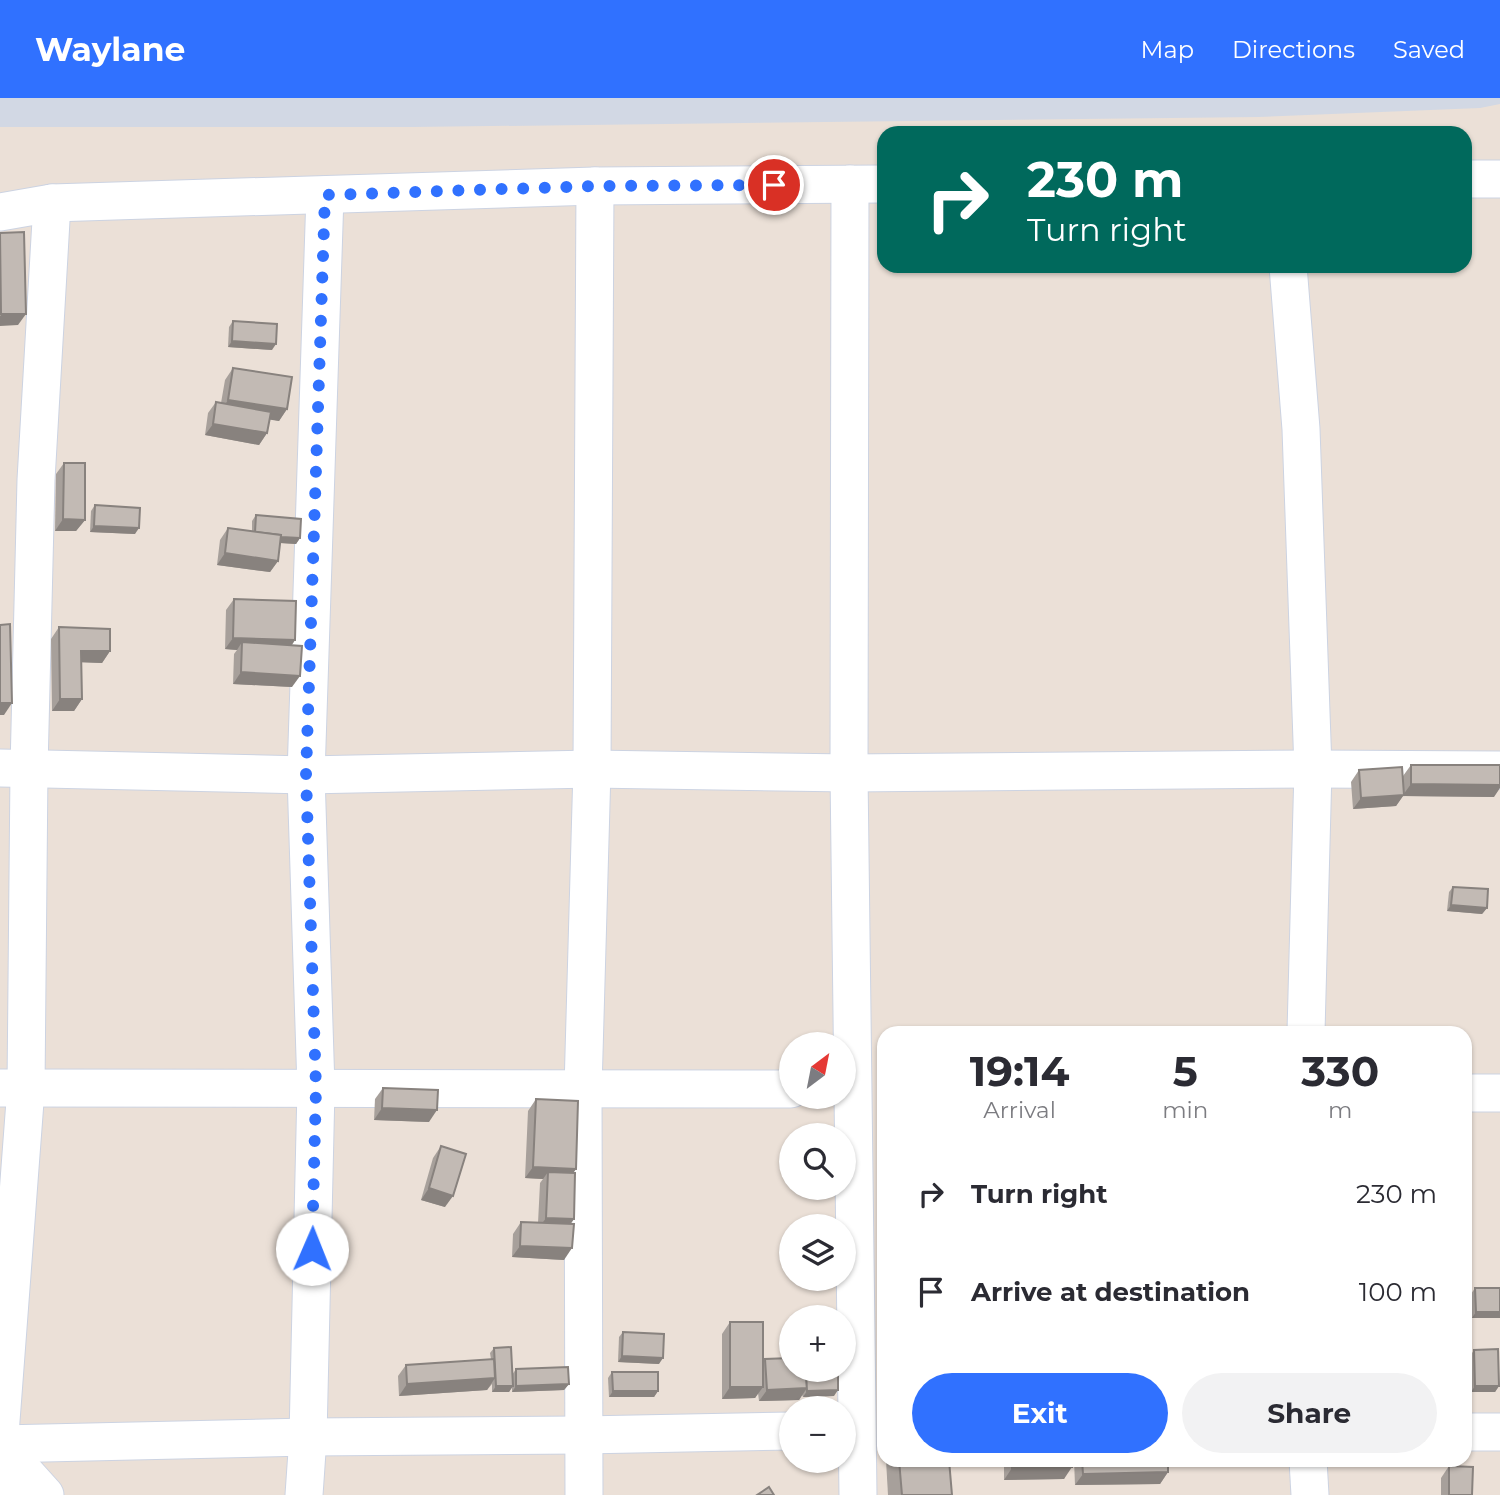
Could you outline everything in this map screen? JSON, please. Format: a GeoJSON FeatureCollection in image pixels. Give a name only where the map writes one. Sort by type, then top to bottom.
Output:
{"type":"FeatureCollection","features":[{"type":"Feature","properties":{"kind":"street"},"geometry":{"type":"LineString","coordinates":[[1472,179],[1500,178]]}},
{"type":"Feature","properties":{"kind":"street"},"geometry":{"type":"LineString","coordinates":[[0,212],[52,203],[595,186],[867,184],[849,773],[860,1089],[862,1430],[858,1495]]}},
{"type":"Feature","properties":{"kind":"street"},"geometry":{"type":"LineString","coordinates":[[584,1495],[583,1089],[592,769],[595,186]]}},
{"type":"Feature","properties":{"kind":"street"},"geometry":{"type":"LineString","coordinates":[[304,1495],[308,1437],[316,1088],[306,775],[325,195]]}},
{"type":"Feature","properties":{"kind":"street"},"geometry":{"type":"LineString","coordinates":[[0,1434],[13,1088],[15,768],[36,480],[52,203]]}},
{"type":"Feature","properties":{"kind":"street"},"geometry":{"type":"LineString","coordinates":[[1289,273],[1301,429],[1313,769],[1306,1026]]}},
{"type":"Feature","properties":{"kind":"street"},"geometry":{"type":"LineString","coordinates":[[15,768],[306,775],[592,769],[849,773],[1500,770]]}},
{"type":"Feature","properties":{"kind":"street"},"geometry":{"type":"LineString","coordinates":[[13,1088],[779,1089]]}},
{"type":"Feature","properties":{"kind":"street"},"geometry":{"type":"LineString","coordinates":[[1472,1093],[1500,1093]]}},
{"type":"Feature","properties":{"kind":"street"},"geometry":{"type":"LineString","coordinates":[[0,1444],[779,1431]]}},
{"type":"Feature","properties":{"kind":"street"},"geometry":{"type":"LineString","coordinates":[[1472,1433],[1500,1432]]}},
{"type":"Feature","properties":{"kind":"street"},"geometry":{"type":"LineString","coordinates":[[0,1444],[45,1495]]}},
{"type":"Feature","properties":{"kind":"street"},"geometry":{"type":"LineString","coordinates":[[0,1452],[4,1495]]}},
{"type":"Feature","properties":{"kind":"street"},"geometry":{"type":"LineString","coordinates":[[1308,1467],[1310,1495]]}},
{"type":"Feature","properties":{"kind":"shaded area"},"geometry":{"type":"Polygon","coordinates":[[[0,98],[1500,98],[1500,104],[1480,108],[1259,117],[413,127],[0,127],[0,98]]]}},
{"type":"Feature","properties":{"kind":"building"},"geometry":{"type":"Polygon","coordinates":[[[24,232],[26,314],[1,314],[0,233],[24,232]]]}},
{"type":"Feature","properties":{"kind":"building"},"geometry":{"type":"Polygon","coordinates":[[[233,321],[277,324],[276,344],[232,341],[233,321]]]}},
{"type":"Feature","properties":{"kind":"building"},"geometry":{"type":"Polygon","coordinates":[[[233,368],[292,377],[287,409],[228,400],[233,368]]]}},
{"type":"Feature","properties":{"kind":"building"},"geometry":{"type":"Polygon","coordinates":[[[216,402],[271,412],[267,433],[213,424],[216,402]]]}},
{"type":"Feature","properties":{"kind":"building"},"geometry":{"type":"Polygon","coordinates":[[[64,463],[85,463],[85,520],[63,519],[64,463]]]}},
{"type":"Feature","properties":{"kind":"building"},"geometry":{"type":"Polygon","coordinates":[[[95,505],[140,508],[139,528],[94,526],[95,505]]]}},
{"type":"Feature","properties":{"kind":"building"},"geometry":{"type":"Polygon","coordinates":[[[256,515],[301,519],[300,538],[255,532],[256,515]]]}},
{"type":"Feature","properties":{"kind":"building"},"geometry":{"type":"Polygon","coordinates":[[[228,528],[281,535],[278,561],[225,553],[228,528]]]}},
{"type":"Feature","properties":{"kind":"building"},"geometry":{"type":"Polygon","coordinates":[[[234,599],[296,601],[295,640],[233,638],[234,599]]]}},
{"type":"Feature","properties":{"kind":"building"},"geometry":{"type":"Polygon","coordinates":[[[10,624],[12,703],[0,703],[0,625],[10,624]]]}},
{"type":"Feature","properties":{"kind":"building"},"geometry":{"type":"Polygon","coordinates":[[[59,627],[110,629],[110,651],[81,651],[82,699],[60,699],[59,627]]]}},
{"type":"Feature","properties":{"kind":"building"},"geometry":{"type":"Polygon","coordinates":[[[242,642],[302,646],[300,676],[241,672],[242,642]]]}},
{"type":"Feature","properties":{"kind":"building"},"geometry":{"type":"Polygon","coordinates":[[[1411,765],[1500,765],[1500,785],[1411,784],[1411,765]]]}},
{"type":"Feature","properties":{"kind":"building"},"geometry":{"type":"Polygon","coordinates":[[[1402,767],[1404,795],[1361,798],[1359,770],[1402,767]]]}},
{"type":"Feature","properties":{"kind":"building"},"geometry":{"type":"Polygon","coordinates":[[[1453,887],[1488,889],[1487,908],[1451,905],[1453,887]]]}},
{"type":"Feature","properties":{"kind":"building"},"geometry":{"type":"Polygon","coordinates":[[[383,1088],[438,1090],[437,1110],[382,1108],[383,1088]]]}},
{"type":"Feature","properties":{"kind":"building"},"geometry":{"type":"Polygon","coordinates":[[[536,1099],[578,1101],[576,1169],[533,1167],[536,1099]]]}},
{"type":"Feature","properties":{"kind":"building"},"geometry":{"type":"Polygon","coordinates":[[[441,1146],[466,1154],[453,1196],[429,1188],[441,1146]]]}},
{"type":"Feature","properties":{"kind":"building"},"geometry":{"type":"Polygon","coordinates":[[[548,1172],[575,1173],[574,1219],[546,1218],[548,1172]]]}},
{"type":"Feature","properties":{"kind":"building"},"geometry":{"type":"Polygon","coordinates":[[[521,1222],[574,1224],[572,1248],[520,1246],[521,1222]]]}},
{"type":"Feature","properties":{"kind":"building"},"geometry":{"type":"Polygon","coordinates":[[[1475,1288],[1500,1288],[1500,1312],[1476,1312],[1475,1288]]]}},
{"type":"Feature","properties":{"kind":"building"},"geometry":{"type":"Polygon","coordinates":[[[730,1322],[763,1322],[763,1387],[730,1387],[730,1322]]]}},
{"type":"Feature","properties":{"kind":"building"},"geometry":{"type":"Polygon","coordinates":[[[623,1332],[664,1334],[663,1358],[622,1356],[623,1332]]]}},
{"type":"Feature","properties":{"kind":"building"},"geometry":{"type":"Polygon","coordinates":[[[511,1347],[513,1386],[496,1386],[494,1348],[511,1347]]]}},
{"type":"Feature","properties":{"kind":"building"},"geometry":{"type":"Polygon","coordinates":[[[1498,1349],[1499,1386],[1475,1386],[1474,1350],[1498,1349]]]}},
{"type":"Feature","properties":{"kind":"building"},"geometry":{"type":"Polygon","coordinates":[[[779,1358],[779,1382],[807,1382],[807,1388],[767,1390],[765,1359],[779,1358]]]}},
{"type":"Feature","properties":{"kind":"building"},"geometry":{"type":"Polygon","coordinates":[[[494,1359],[495,1378],[407,1384],[406,1365],[494,1359]]]}},
{"type":"Feature","properties":{"kind":"building"},"geometry":{"type":"Polygon","coordinates":[[[568,1367],[569,1384],[516,1386],[516,1369],[568,1367]]]}},
{"type":"Feature","properties":{"kind":"building"},"geometry":{"type":"Polygon","coordinates":[[[612,1372],[658,1372],[658,1391],[613,1391],[612,1372]]]}},
{"type":"Feature","properties":{"kind":"building"},"geometry":{"type":"Polygon","coordinates":[[[807,1382],[838,1382],[838,1390],[807,1391],[807,1382]]]}},
{"type":"Feature","properties":{"kind":"building"},"geometry":{"type":"Polygon","coordinates":[[[900,1467],[950,1467],[952,1495],[902,1495],[900,1467]]]}},
{"type":"Feature","properties":{"kind":"building"},"geometry":{"type":"Polygon","coordinates":[[[1082,1467],[1168,1467],[1168,1472],[1083,1474],[1082,1467]]]}},
{"type":"Feature","properties":{"kind":"building"},"geometry":{"type":"Polygon","coordinates":[[[1449,1467],[1473,1467],[1472,1495],[1449,1495],[1449,1467]]]}},
{"type":"Feature","properties":{"kind":"building"},"geometry":{"type":"Polygon","coordinates":[[[769,1487],[774,1495],[757,1495],[769,1487]]]}},
{"type":"Feature","properties":{"kind":"route"},"geometry":{"type":"LineString","coordinates":[[312,1249],[316,1088],[306,775],[325,195],[595,186],[774,185]]}}]}
